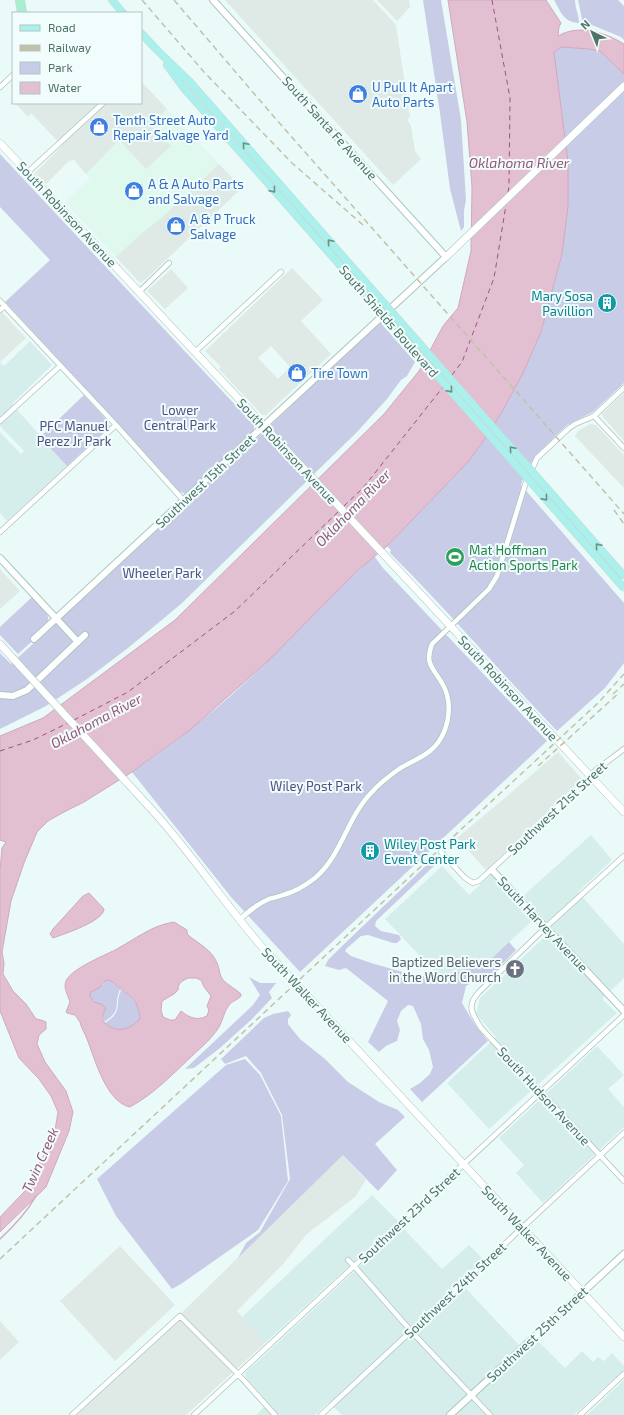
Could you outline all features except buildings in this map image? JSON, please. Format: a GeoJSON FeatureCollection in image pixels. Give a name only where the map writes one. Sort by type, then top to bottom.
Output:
{"type":"FeatureCollection","features":[{"type":"Feature","properties":{"kind":"highway"},"geometry":{"type":"LineString","coordinates":[[20,0],[22,12]]}},
{"type":"Feature","properties":{"kind":"main road"},"geometry":{"type":"LineString","coordinates":[[112,0],[122,12]]}},
{"type":"Feature","properties":{"kind":"main road","name":"South Shields Boulevard"},"geometry":{"type":"LineString","coordinates":[[142,34],[189,81],[624,576]]}},
{"type":"Feature","properties":{"kind":"main road","name":"South Shields Boulevard"},"geometry":{"type":"LineString","coordinates":[[157,50],[183,87],[624,588]]}},
{"type":"Feature","properties":{"kind":"main road"},"geometry":{"type":"LineString","coordinates":[[449,254],[624,86]]}},
{"type":"Feature","properties":{"kind":"main road","name":"South Robinson Avenue"},"geometry":{"type":"LineString","coordinates":[[0,143],[624,812]]}},
{"type":"Feature","properties":{"kind":"main road","name":"South Walker Avenue"},"geometry":{"type":"LineString","coordinates":[[0,644],[154,811],[239,920],[296,984],[624,1338]]}},
{"type":"Feature","properties":{"kind":"street","name":"South Santa Fe Avenue"},"geometry":{"type":"LineString","coordinates":[[213,0],[449,254]]}},
{"type":"Feature","properties":{"kind":"street"},"geometry":{"type":"LineString","coordinates":[[0,87],[12,76]]}},
{"type":"Feature","properties":{"kind":"street"},"geometry":{"type":"LineString","coordinates":[[28,172],[102,104]]}},
{"type":"Feature","properties":{"kind":"street","name":"Southwest 15th Street"},"geometry":{"type":"LineString","coordinates":[[34,640],[449,254]]}},
{"type":"Feature","properties":{"kind":"street"},"geometry":{"type":"LineString","coordinates":[[139,292],[169,264]]}},
{"type":"Feature","properties":{"kind":"street"},"geometry":{"type":"LineString","coordinates":[[195,352],[281,272]]}},
{"type":"Feature","properties":{"kind":"street"},"geometry":{"type":"LineString","coordinates":[[0,301],[116,425],[184,501]]}},
{"type":"Feature","properties":{"kind":"street"},"geometry":{"type":"LineString","coordinates":[[0,310],[5,306]]}},
{"type":"Feature","properties":{"kind":"street"},"geometry":{"type":"LineString","coordinates":[[0,421],[60,366]]}},
{"type":"Feature","properties":{"kind":"street"},"geometry":{"type":"LineString","coordinates":[[239,920],[254,907],[270,899],[290,893],[315,878],[334,857],[352,819],[370,794],[398,770],[428,753],[438,742],[446,724],[449,712],[444,688],[431,667],[429,652],[432,644],[489,589],[497,576],[525,485],[537,458],[568,429],[575,424],[594,416],[624,388]]}},
{"type":"Feature","properties":{"kind":"street"},"geometry":{"type":"LineString","coordinates":[[594,416],[624,448]]}},
{"type":"Feature","properties":{"kind":"street"},"geometry":{"type":"LineString","coordinates":[[0,532],[116,425]]}},
{"type":"Feature","properties":{"kind":"street"},"geometry":{"type":"LineString","coordinates":[[0,558],[78,642]]}},
{"type":"Feature","properties":{"kind":"street"},"geometry":{"type":"LineString","coordinates":[[0,694],[13,696],[27,690],[85,635]]}},
{"type":"Feature","properties":{"kind":"street","name":"Southwest 21st Street"},"geometry":{"type":"LineString","coordinates":[[492,870],[596,770],[624,749]]}},
{"type":"Feature","properties":{"kind":"street","name":"South Harvey Avenue"},"geometry":{"type":"LineString","coordinates":[[441,852],[465,878],[471,882],[479,881],[492,870],[624,1011]]}},
{"type":"Feature","properties":{"kind":"street"},"geometry":{"type":"LineString","coordinates":[[546,927],[624,856]]}},
{"type":"Feature","properties":{"kind":"street","name":"South Hudson Avenue"},"geometry":{"type":"LineString","coordinates":[[546,927],[476,995],[471,1006],[472,1014],[481,1028],[624,1181]]}},
{"type":"Feature","properties":{"kind":"street","name":"Southwest 23rd Street"},"geometry":{"type":"LineString","coordinates":[[194,1415],[624,1015]]}},
{"type":"Feature","properties":{"kind":"street","name":"Southwest 24th Street"},"geometry":{"type":"LineString","coordinates":[[320,1415],[624,1133]]}},
{"type":"Feature","properties":{"kind":"street","name":"Southwest 25th Street"},"geometry":{"type":"LineString","coordinates":[[450,1415],[624,1254]]}},
{"type":"Feature","properties":{"kind":"street"},"geometry":{"type":"LineString","coordinates":[[348,1260],[411,1331],[490,1415]]}},
{"type":"Feature","properties":{"kind":"street"},"geometry":{"type":"LineString","coordinates":[[72,1415],[180,1316],[238,1374],[275,1415]]}},
{"type":"Feature","properties":{"kind":"street"},"geometry":{"type":"LineString","coordinates":[[580,1415],[624,1374]]}},
{"type":"Feature","properties":{"kind":"shaded area","name":"U Pull It Apart Auto Parts"},"geometry":{"type":"Polygon","coordinates":[[[225,0],[373,0],[396,25],[410,118],[407,119],[411,126],[415,151],[421,159],[393,185],[225,0]]]}},
{"type":"Feature","properties":{"kind":"shaded area"},"geometry":{"type":"Polygon","coordinates":[[[377,0],[409,0],[410,7],[397,21],[377,0]]]}},
{"type":"Feature","properties":{"kind":"shaded area","name":"Tenth Street Auto Repair Salvage Yard"},"geometry":{"type":"Polygon","coordinates":[[[142,82],[167,109],[150,125],[171,146],[146,169],[119,140],[86,174],[74,160],[69,161],[46,184],[35,173],[62,146],[31,113],[28,117],[16,104],[142,104],[142,82]]]}},
{"type":"Feature","properties":{"kind":"shaded area","name":"A & A Auto Parts and Salvage"},"geometry":{"type":"Polygon","coordinates":[[[167,109],[219,164],[160,219],[116,257],[65,202],[90,179],[86,174],[119,140],[146,168],[150,124],[167,109]]]}},
{"type":"Feature","properties":{"kind":"shaded area","name":"A & P Truck Salvage"},"geometry":{"type":"Polygon","coordinates":[[[219,164],[242,188],[140,283],[116,257],[160,219],[219,164]]]}},
{"type":"Feature","properties":{"kind":"shaded area"},"geometry":{"type":"Polygon","coordinates":[[[292,268],[323,300],[301,321],[331,354],[266,415],[262,415],[219,369],[221,367],[205,351],[292,268]],[[271,346],[258,358],[278,379],[290,367],[271,346]]]}},
{"type":"Feature","properties":{"kind":"shaded area"},"geometry":{"type":"Polygon","coordinates":[[[171,269],[188,288],[165,309],[147,291],[171,269]]]}},
{"type":"Feature","properties":{"kind":"shaded area"},"geometry":{"type":"Polygon","coordinates":[[[0,310],[26,338],[0,362],[0,310]]]}},
{"type":"Feature","properties":{"kind":"shaded area"},"geometry":{"type":"Polygon","coordinates":[[[30,341],[52,365],[12,404],[67,466],[7,521],[0,513],[0,432],[21,454],[24,451],[0,426],[0,362],[4,366],[30,341]]]}},
{"type":"Feature","properties":{"kind":"shaded area"},"geometry":{"type":"Polygon","coordinates":[[[624,393],[624,441],[602,414],[624,393]]]}},
{"type":"Feature","properties":{"kind":"shaded area"},"geometry":{"type":"Polygon","coordinates":[[[590,424],[596,425],[624,455],[624,488],[575,436],[578,431],[590,424]]]}},
{"type":"Feature","properties":{"kind":"shaded area"},"geometry":{"type":"Polygon","coordinates":[[[0,569],[20,591],[0,609],[0,569]]]}},
{"type":"Feature","properties":{"kind":"shaded area"},"geometry":{"type":"Polygon","coordinates":[[[558,752],[582,779],[486,870],[457,838],[558,752]]]}},
{"type":"Feature","properties":{"kind":"shaded area"},"geometry":{"type":"Polygon","coordinates":[[[591,835],[612,860],[578,892],[624,944],[624,978],[602,999],[617,1013],[489,1129],[447,1083],[496,1037],[476,1014],[480,998],[553,929],[523,896],[591,835]]]}},
{"type":"Feature","properties":{"kind":"shaded area"},"geometry":{"type":"Polygon","coordinates":[[[442,866],[469,895],[492,874],[534,919],[488,962],[444,976],[439,976],[385,919],[442,866]]]}},
{"type":"Feature","properties":{"kind":"shaded area"},"geometry":{"type":"Polygon","coordinates":[[[597,1046],[624,1075],[608,1089],[624,1107],[624,1127],[543,1203],[516,1173],[524,1165],[499,1138],[597,1046]]]}},
{"type":"Feature","properties":{"kind":"shaded area"},"geometry":{"type":"Polygon","coordinates":[[[343,1155],[366,1180],[355,1197],[307,1234],[284,1263],[237,1311],[265,1343],[186,1415],[77,1415],[343,1155]]]}},
{"type":"Feature","properties":{"kind":"shaded area"},"geometry":{"type":"Polygon","coordinates":[[[372,1195],[398,1221],[265,1343],[242,1317],[372,1195]]]}},
{"type":"Feature","properties":{"kind":"shaded area"},"geometry":{"type":"Polygon","coordinates":[[[402,1227],[442,1269],[469,1245],[483,1259],[459,1281],[519,1345],[531,1334],[565,1368],[582,1351],[593,1362],[598,1357],[604,1361],[612,1353],[624,1366],[624,1370],[574,1415],[342,1415],[329,1402],[315,1415],[256,1415],[268,1403],[246,1378],[245,1373],[402,1227]]]}},
{"type":"Feature","properties":{"kind":"shaded area"},"geometry":{"type":"Polygon","coordinates":[[[120,1246],[175,1305],[115,1361],[60,1301],[120,1246]]]}},
{"type":"Feature","properties":{"kind":"shaded area"},"geometry":{"type":"Polygon","coordinates":[[[0,1321],[19,1342],[0,1360],[0,1321]]]}},
{"type":"Feature","properties":{"kind":"shaded area"},"geometry":{"type":"Polygon","coordinates":[[[624,1380],[624,1415],[587,1415],[624,1380]]]}},
{"type":"Feature","properties":{"kind":"green space"},"geometry":{"type":"Polygon","coordinates":[[[423,0],[441,0],[461,120],[466,200],[464,210],[464,227],[461,231],[450,189],[423,0]]]}},
{"type":"Feature","properties":{"kind":"green space"},"geometry":{"type":"Polygon","coordinates":[[[554,0],[575,0],[579,23],[569,21],[563,16],[554,0]]]}},
{"type":"Feature","properties":{"kind":"green space"},"geometry":{"type":"Polygon","coordinates":[[[578,0],[618,0],[624,6],[624,40],[621,37],[592,25],[583,24],[578,0]]]}},
{"type":"Feature","properties":{"kind":"green space"},"geometry":{"type":"Polygon","coordinates":[[[561,47],[600,51],[624,74],[624,383],[593,412],[567,425],[536,455],[525,473],[521,485],[624,603],[624,663],[605,688],[557,731],[390,553],[391,550],[387,546],[468,462],[482,443],[502,412],[523,373],[541,332],[562,254],[568,206],[554,52],[561,47]]]}},
{"type":"Feature","properties":{"kind":"green space","name":"Lower Central Park"},"geometry":{"type":"Polygon","coordinates":[[[0,154],[254,425],[253,432],[186,494],[176,489],[123,429],[5,302],[50,260],[0,207],[0,154]]]}},
{"type":"Feature","properties":{"kind":"green space","name":"Wheeler Park"},"geometry":{"type":"Polygon","coordinates":[[[380,322],[415,362],[407,376],[401,380],[387,399],[357,432],[181,604],[128,648],[87,679],[46,706],[0,729],[0,653],[11,664],[252,443],[380,322]]]}},
{"type":"Feature","properties":{"kind":"green space","name":"PFC Manuel Perez Jr Park"},"geometry":{"type":"Polygon","coordinates":[[[84,395],[105,418],[110,426],[67,466],[40,437],[84,395]]]}},
{"type":"Feature","properties":{"kind":"green space","name":"Wiley Post Park"},"geometry":{"type":"Polygon","coordinates":[[[374,556],[383,568],[547,741],[300,972],[231,897],[132,772],[203,720],[236,691],[268,661],[333,594],[374,556]]]}},
{"type":"Feature","properties":{"kind":"green space"},"geometry":{"type":"Polygon","coordinates":[[[32,597],[48,615],[48,623],[50,625],[18,654],[0,635],[0,627],[32,597]]]}},
{"type":"Feature","properties":{"kind":"green space"},"geometry":{"type":"Polygon","coordinates":[[[436,856],[440,857],[435,865],[376,921],[375,926],[381,931],[399,935],[401,939],[397,943],[393,943],[368,935],[361,936],[345,951],[351,956],[406,973],[422,976],[444,976],[488,962],[509,942],[516,950],[493,974],[480,978],[466,986],[462,1003],[474,1023],[488,1041],[422,1102],[410,1089],[430,1074],[433,1067],[429,1050],[423,1039],[421,1024],[413,1006],[408,1005],[401,1011],[397,1021],[400,1030],[397,1041],[386,1046],[379,1052],[368,1042],[388,1001],[346,968],[339,970],[325,966],[328,960],[339,949],[436,856]]]}},
{"type":"Feature","properties":{"kind":"green space"},"geometry":{"type":"Polygon","coordinates":[[[249,977],[260,983],[276,983],[269,992],[272,998],[252,1019],[220,1048],[194,1068],[185,1069],[253,1005],[260,995],[249,977]]]}},
{"type":"Feature","properties":{"kind":"green space"},"geometry":{"type":"Polygon","coordinates":[[[106,980],[113,981],[120,989],[116,1011],[104,1022],[103,1014],[97,1003],[94,1002],[90,996],[90,993],[103,985],[106,980]]]}},
{"type":"Feature","properties":{"kind":"green space"},"geometry":{"type":"Polygon","coordinates":[[[121,990],[130,996],[134,1001],[141,1016],[135,1025],[130,1028],[120,1030],[114,1029],[105,1023],[117,1012],[121,990]]]}},
{"type":"Feature","properties":{"kind":"green space"},"geometry":{"type":"Polygon","coordinates":[[[288,1011],[291,1015],[288,1019],[288,1024],[300,1039],[325,1059],[348,1082],[379,1102],[398,1110],[405,1117],[375,1144],[397,1170],[378,1191],[343,1155],[238,1258],[246,1243],[260,1232],[290,1179],[282,1115],[261,1073],[246,1056],[225,1064],[221,1059],[264,1018],[273,1014],[288,1011]]]}},
{"type":"Feature","properties":{"kind":"green space"},"geometry":{"type":"Polygon","coordinates":[[[245,1059],[260,1075],[281,1116],[288,1181],[258,1230],[172,1289],[116,1216],[97,1179],[226,1065],[245,1059]]]}},
{"type":"Feature","properties":{"kind":"water","name":"Oklahoma River"},"geometry":{"type":"Polygon","coordinates":[[[448,0],[546,0],[561,23],[558,36],[574,30],[583,30],[600,33],[624,44],[624,74],[600,51],[561,47],[554,52],[568,162],[568,206],[562,254],[541,332],[523,373],[502,412],[482,443],[468,462],[387,546],[357,571],[267,662],[190,730],[132,772],[84,802],[48,821],[37,832],[24,863],[11,901],[2,952],[4,963],[3,974],[13,991],[26,1004],[36,1019],[46,1022],[46,1029],[39,1035],[37,1044],[45,1062],[66,1091],[73,1112],[69,1131],[46,1187],[0,1232],[0,1217],[24,1192],[54,1136],[58,1112],[51,1096],[39,1079],[19,1058],[0,1011],[0,870],[2,848],[6,842],[0,840],[0,736],[43,718],[175,620],[384,414],[419,371],[443,326],[458,308],[471,251],[472,187],[467,122],[448,0]]]}},
{"type":"Feature","properties":{"kind":"water"},"geometry":{"type":"Polygon","coordinates":[[[89,893],[104,909],[102,914],[98,918],[83,926],[53,938],[50,934],[53,929],[83,896],[89,893]]]}},
{"type":"Feature","properties":{"kind":"water"},"geometry":{"type":"Polygon","coordinates":[[[174,922],[187,930],[188,935],[212,954],[219,968],[222,979],[239,992],[241,996],[229,1005],[219,1027],[207,1042],[156,1090],[130,1107],[114,1097],[108,1089],[102,1079],[80,1022],[75,1015],[66,1012],[70,1002],[65,989],[65,984],[69,976],[74,972],[143,933],[174,922]],[[188,978],[181,982],[178,990],[174,994],[162,1001],[161,1010],[163,1017],[170,1020],[175,1020],[181,1011],[194,1018],[207,1016],[209,1010],[207,1006],[211,996],[201,980],[196,978],[188,978]],[[106,980],[100,987],[90,993],[90,996],[94,1002],[101,1004],[106,1008],[103,1014],[103,1021],[112,1028],[117,1029],[132,1026],[140,1018],[137,1005],[132,998],[120,988],[111,981],[106,980]]]}},
{"type":"Feature","properties":{"kind":"waterway","name":"Twin Creek"},"geometry":{"type":"LineString","coordinates":[[0,1239],[20,1219],[36,1196]]}},
{"type":"Feature","properties":{"kind":"ferry route"},"geometry":{"type":"LineString","coordinates":[[492,0],[510,98],[508,193]]}},
{"type":"Feature","properties":{"kind":"ferry route"},"geometry":{"type":"LineString","coordinates":[[452,375],[462,362],[494,278],[506,205]]}},
{"type":"Feature","properties":{"kind":"ferry route"},"geometry":{"type":"LineString","coordinates":[[344,506],[363,488],[443,387]]}},
{"type":"Feature","properties":{"kind":"ferry route"},"geometry":{"type":"LineString","coordinates":[[74,720],[128,692],[235,611],[339,511]]}},
{"type":"Feature","properties":{"kind":"ferry route"},"geometry":{"type":"LineString","coordinates":[[0,751],[33,740],[68,723]]}},
{"type":"Feature","properties":{"kind":"railway"},"geometry":{"type":"LineString","coordinates":[[142,0],[204,72],[292,163],[363,225]]}},
{"type":"Feature","properties":{"kind":"railway"},"geometry":{"type":"LineString","coordinates":[[174,0],[275,118],[624,514]]}},
{"type":"Feature","properties":{"kind":"railway"},"geometry":{"type":"LineString","coordinates":[[614,510],[624,524]]}},
{"type":"Feature","properties":{"kind":"railway"},"geometry":{"type":"LineString","coordinates":[[0,1259],[598,703],[624,674]]}},
{"type":"Feature","properties":{"kind":"railway"},"geometry":{"type":"LineString","coordinates":[[613,694],[624,684]]}},
{"type":"Feature","properties":{"kind":"railway"},"geometry":{"type":"LineString","coordinates":[[538,766],[620,692]]}},
{"type":"Feature","properties":{"kind":"place","name":"U Pull It Apart Auto Parts"},"geometry":{"type":"Point","coordinates":[358,94]}},
{"type":"Feature","properties":{"kind":"place","name":"Tenth Street Auto Repair Salvage Yard"},"geometry":{"type":"Point","coordinates":[99,127]}},
{"type":"Feature","properties":{"kind":"place","name":"A & A Auto Parts and Salvage"},"geometry":{"type":"Point","coordinates":[134,191]}},
{"type":"Feature","properties":{"kind":"place","name":"A & P Truck Salvage"},"geometry":{"type":"Point","coordinates":[176,226]}},
{"type":"Feature","properties":{"kind":"place","name":"Mary Sosa Pavillion"},"geometry":{"type":"Point","coordinates":[607,303]}},
{"type":"Feature","properties":{"kind":"place","name":"Tire Town"},"geometry":{"type":"Point","coordinates":[297,373]}},
{"type":"Feature","properties":{"kind":"place","name":"Mat Hoffman Action Sports Park"},"geometry":{"type":"Point","coordinates":[455,557]}},
{"type":"Feature","properties":{"kind":"place","name":"Wiley Post Park Event Center"},"geometry":{"type":"Point","coordinates":[370,851]}},
{"type":"Feature","properties":{"kind":"place","name":"Baptized Believers in the Word Church"},"geometry":{"type":"Point","coordinates":[515,969]}}]}
